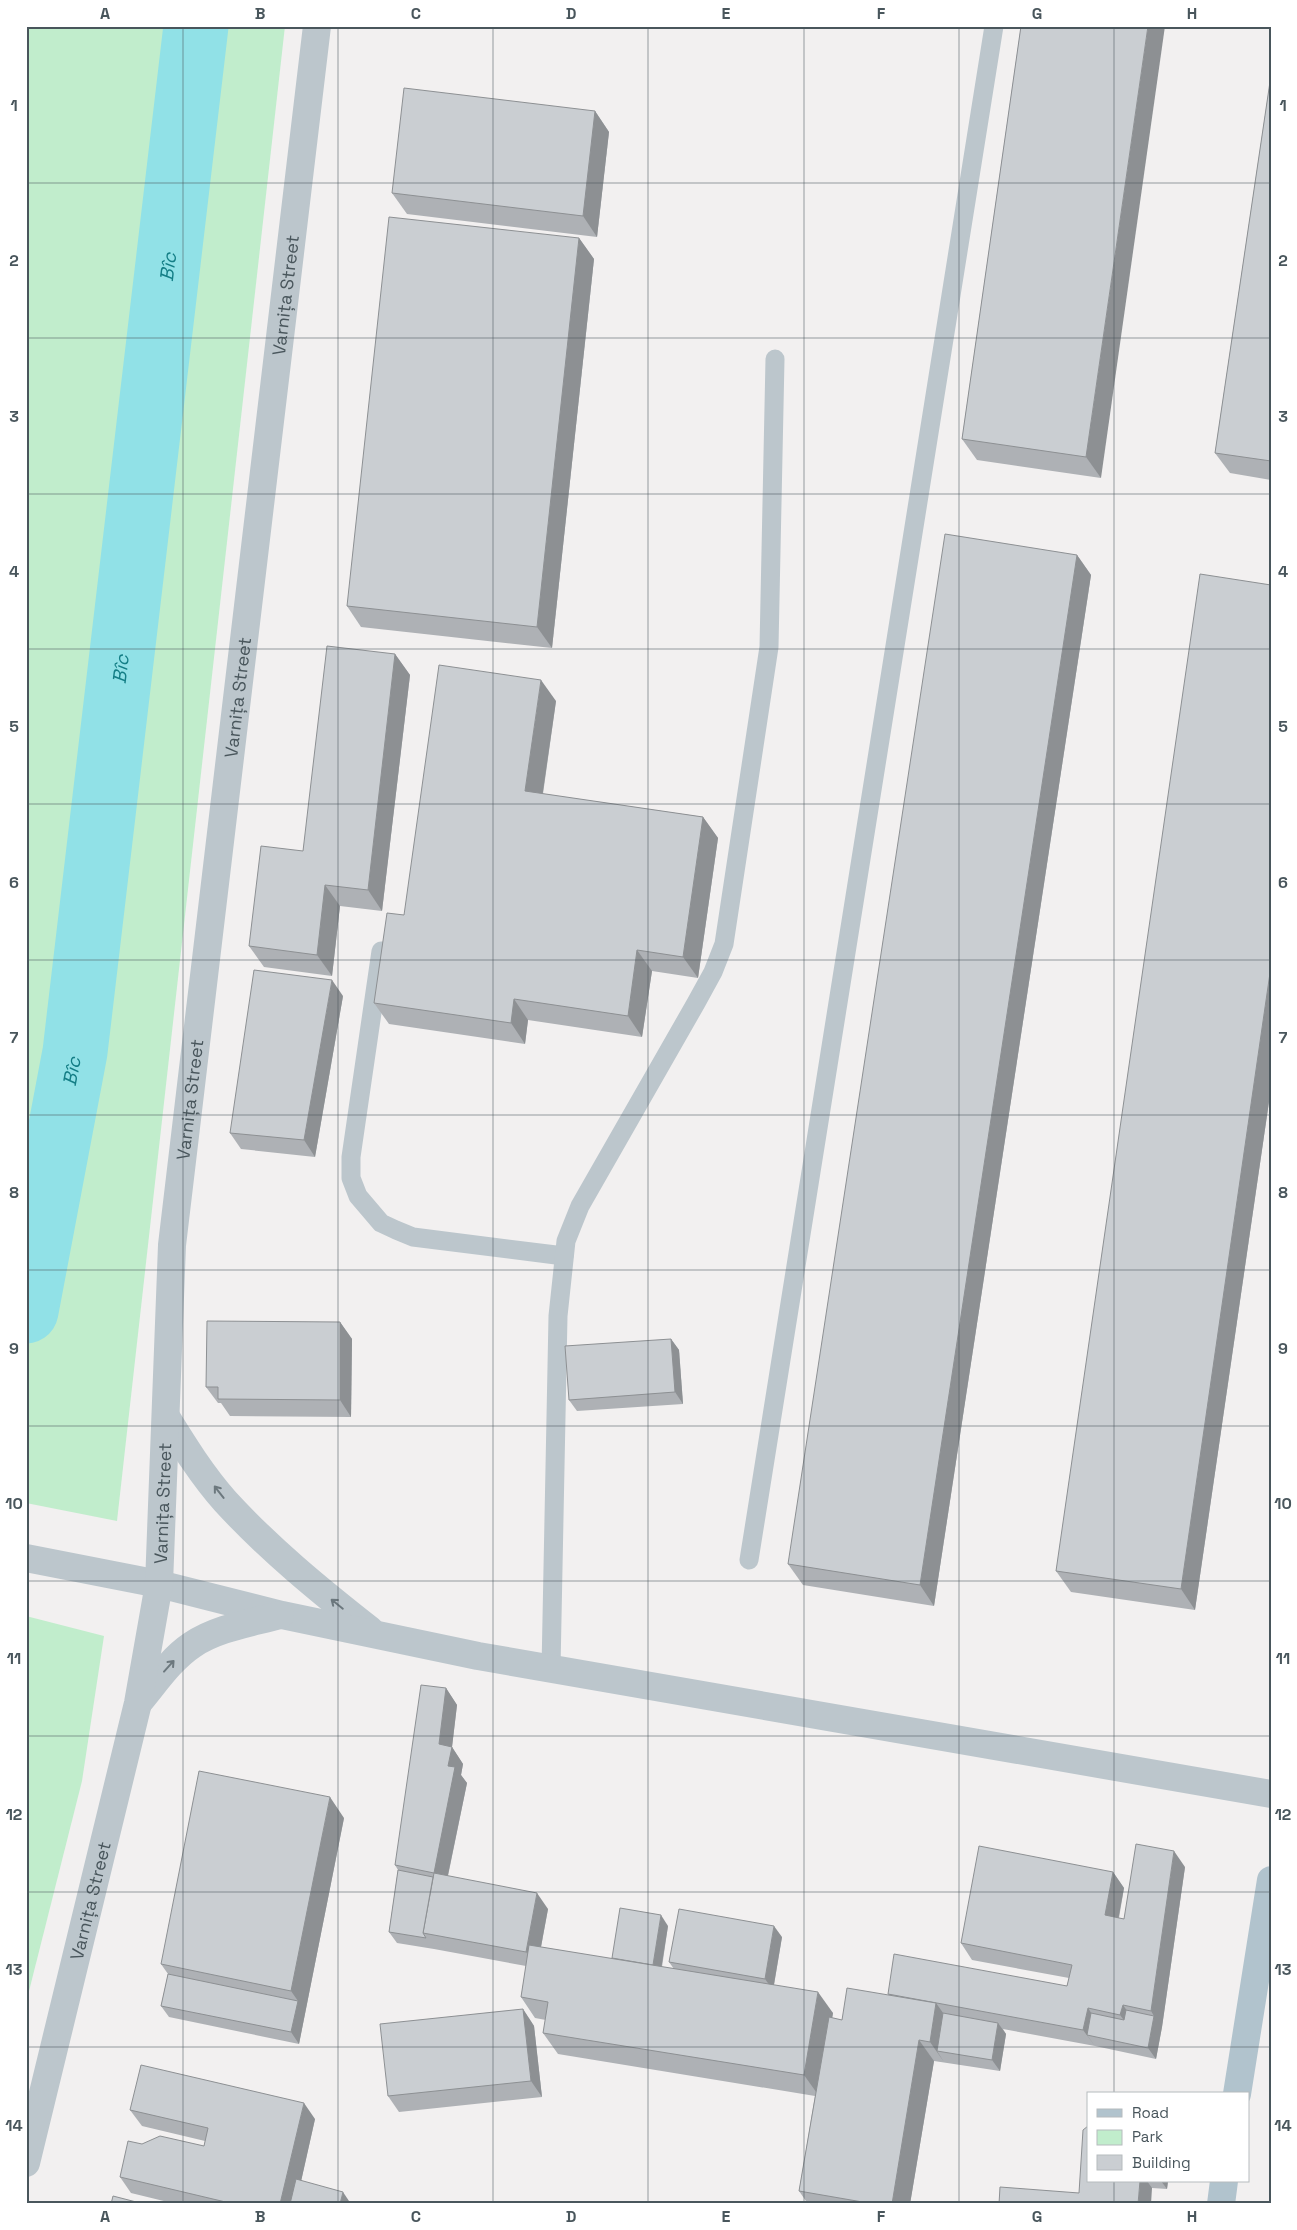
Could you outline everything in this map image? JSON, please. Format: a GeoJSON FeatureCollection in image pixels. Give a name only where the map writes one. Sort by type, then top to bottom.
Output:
{"type":"FeatureCollection","features":[{"type":"Feature","properties":{"kind":"main road"},"geometry":{"type":"LineString","coordinates":[[1237,2092],[1266,1929],[1271,1880]]}},
{"type":"Feature","properties":{"kind":"main road"},"geometry":{"type":"LineString","coordinates":[[1221,2204],[1224,2182]]}},
{"type":"Feature","properties":{"kind":"street","name":"Varnița Street"},"geometry":{"type":"LineString","coordinates":[[26,2163],[138,1703],[159,1584],[172,1245],[317,26]]}},
{"type":"Feature","properties":{"kind":"street"},"geometry":{"type":"LineString","coordinates":[[166,1417],[190,1456],[224,1500],[263,1540],[312,1584],[375,1634]]}},
{"type":"Feature","properties":{"kind":"street"},"geometry":{"type":"LineString","coordinates":[[26,1558],[159,1584],[282,1615],[551,1668],[1271,1794]]}},
{"type":"Feature","properties":{"kind":"street"},"geometry":{"type":"LineString","coordinates":[[138,1703],[172,1662],[191,1645],[214,1633],[282,1615]]}},
{"type":"Feature","properties":{"kind":"lane"},"geometry":{"type":"LineString","coordinates":[[749,1560],[994,26]]}},
{"type":"Feature","properties":{"kind":"lane"},"geometry":{"type":"LineString","coordinates":[[551,1668],[558,1316],[566,1240],[580,1206],[696,1003],[713,972],[724,944],[769,647],[775,359]]}},
{"type":"Feature","properties":{"kind":"lane"},"geometry":{"type":"LineString","coordinates":[[381,951],[351,1157],[351,1178],[358,1196],[368,1211],[381,1223],[413,1237],[564,1256]]}},
{"type":"Feature","properties":{"kind":"green space"},"geometry":{"type":"Polygon","coordinates":[[[29,26],[285,26],[117,1521],[26,1503],[26,50],[29,26]]]}},
{"type":"Feature","properties":{"kind":"green space"},"geometry":{"type":"Polygon","coordinates":[[[26,1616],[104,1636],[82,1781],[26,2003],[26,1616]]]}},
{"type":"Feature","properties":{"kind":"building"},"geometry":{"type":"Polygon","coordinates":[[[1021,26],[1148,26],[1086,457],[962,439],[1021,26]]]}},
{"type":"Feature","properties":{"kind":"building"},"geometry":{"type":"Polygon","coordinates":[[[1271,75],[1271,461],[1215,453],[1271,75]]]}},
{"type":"Feature","properties":{"kind":"building"},"geometry":{"type":"Polygon","coordinates":[[[404,88],[595,111],[583,216],[392,193],[404,88]]]}},
{"type":"Feature","properties":{"kind":"building"},"geometry":{"type":"Polygon","coordinates":[[[389,217],[579,238],[537,627],[347,606],[389,217]]]}},
{"type":"Feature","properties":{"kind":"building"},"geometry":{"type":"Polygon","coordinates":[[[945,534],[1077,555],[920,1585],[788,1564],[945,534]]]}},
{"type":"Feature","properties":{"kind":"building"},"geometry":{"type":"Polygon","coordinates":[[[1200,574],[1271,585],[1271,966],[1181,1589],[1056,1571],[1200,574]]]}},
{"type":"Feature","properties":{"kind":"building"},"geometry":{"type":"Polygon","coordinates":[[[327,646],[395,654],[368,890],[325,885],[317,955],[249,946],[261,846],[303,851],[327,646]]]}},
{"type":"Feature","properties":{"kind":"building"},"geometry":{"type":"Polygon","coordinates":[[[439,665],[541,680],[525,791],[703,817],[683,957],[637,950],[628,1016],[514,999],[511,1023],[374,1003],[387,913],[404,915],[439,665]]]}},
{"type":"Feature","properties":{"kind":"building"},"geometry":{"type":"Polygon","coordinates":[[[254,970],[332,980],[304,1140],[230,1133],[254,970]]]}},
{"type":"Feature","properties":{"kind":"building"},"geometry":{"type":"Polygon","coordinates":[[[207,1321],[340,1322],[340,1400],[218,1399],[218,1387],[206,1387],[207,1321]]]}},
{"type":"Feature","properties":{"kind":"building"},"geometry":{"type":"Polygon","coordinates":[[[671,1339],[675,1392],[569,1400],[565,1346],[671,1339]]]}},
{"type":"Feature","properties":{"kind":"building"},"geometry":{"type":"Polygon","coordinates":[[[421,1685],[446,1688],[439,1744],[452,1747],[448,1766],[455,1767],[434,1873],[395,1865],[421,1685]]]}},
{"type":"Feature","properties":{"kind":"building"},"geometry":{"type":"Polygon","coordinates":[[[199,1771],[330,1797],[291,1991],[161,1964],[199,1771]]]}},
{"type":"Feature","properties":{"kind":"building"},"geometry":{"type":"Polygon","coordinates":[[[1136,1844],[1174,1851],[1151,2011],[1123,2005],[1120,2015],[1088,2008],[1083,2030],[888,1994],[894,1954],[1067,1986],[1072,1965],[961,1943],[979,1846],[1113,1872],[1105,1915],[1124,1919],[1136,1844]]]}},
{"type":"Feature","properties":{"kind":"building"},"geometry":{"type":"Polygon","coordinates":[[[398,1870],[433,1877],[423,1933],[426,1938],[389,1932],[398,1870]]]}},
{"type":"Feature","properties":{"kind":"building"},"geometry":{"type":"Polygon","coordinates":[[[434,1873],[537,1893],[526,1952],[423,1933],[434,1873]]]}},
{"type":"Feature","properties":{"kind":"building"},"geometry":{"type":"Polygon","coordinates":[[[620,1908],[661,1915],[653,1965],[612,1958],[620,1908]]]}},
{"type":"Feature","properties":{"kind":"building"},"geometry":{"type":"Polygon","coordinates":[[[679,1909],[774,1926],[765,1979],[669,1962],[679,1909]]]}},
{"type":"Feature","properties":{"kind":"building"},"geometry":{"type":"Polygon","coordinates":[[[529,1945],[818,1992],[804,2075],[543,2033],[548,2002],[521,1997],[529,1945]]]}},
{"type":"Feature","properties":{"kind":"building"},"geometry":{"type":"Polygon","coordinates":[[[168,1974],[298,2001],[291,2032],[161,2006],[168,1974]]]}},
{"type":"Feature","properties":{"kind":"building"},"geometry":{"type":"Polygon","coordinates":[[[847,1988],[936,2003],[930,2042],[919,2040],[892,2204],[874,2204],[799,2191],[829,2017],[842,2020],[847,1988]]]}},
{"type":"Feature","properties":{"kind":"building"},"geometry":{"type":"Polygon","coordinates":[[[523,2009],[531,2081],[388,2096],[380,2024],[523,2009]]]}},
{"type":"Feature","properties":{"kind":"building"},"geometry":{"type":"Polygon","coordinates":[[[1126,2010],[1154,2016],[1148,2048],[1087,2035],[1091,2013],[1124,2020],[1126,2010]]]}},
{"type":"Feature","properties":{"kind":"building"},"geometry":{"type":"Polygon","coordinates":[[[943,2013],[998,2023],[992,2060],[937,2051],[943,2013]]]}},
{"type":"Feature","properties":{"kind":"building"},"geometry":{"type":"Polygon","coordinates":[[[141,2065],[304,2103],[280,2204],[234,2204],[120,2177],[128,2141],[142,2144],[160,2136],[204,2146],[208,2128],[130,2110],[141,2065]]]}},
{"type":"Feature","properties":{"kind":"building"},"geometry":{"type":"Polygon","coordinates":[[[1087,2127],[1087,2182],[1140,2182],[1138,2204],[999,2204],[1000,2187],[1079,2193],[1083,2130],[1087,2127]]]}},
{"type":"Feature","properties":{"kind":"building"},"geometry":{"type":"Polygon","coordinates":[[[296,2179],[343,2192],[340,2204],[290,2204],[296,2179]]]}},
{"type":"Feature","properties":{"kind":"building"},"geometry":{"type":"Polygon","coordinates":[[[113,2196],[144,2204],[111,2204],[113,2196]]]}},
{"type":"Feature","properties":{"kind":"waterway","name":"Bîc"},"geometry":{"type":"LineString","coordinates":[[26,1311],[75,1052],[196,26]]}}]}
